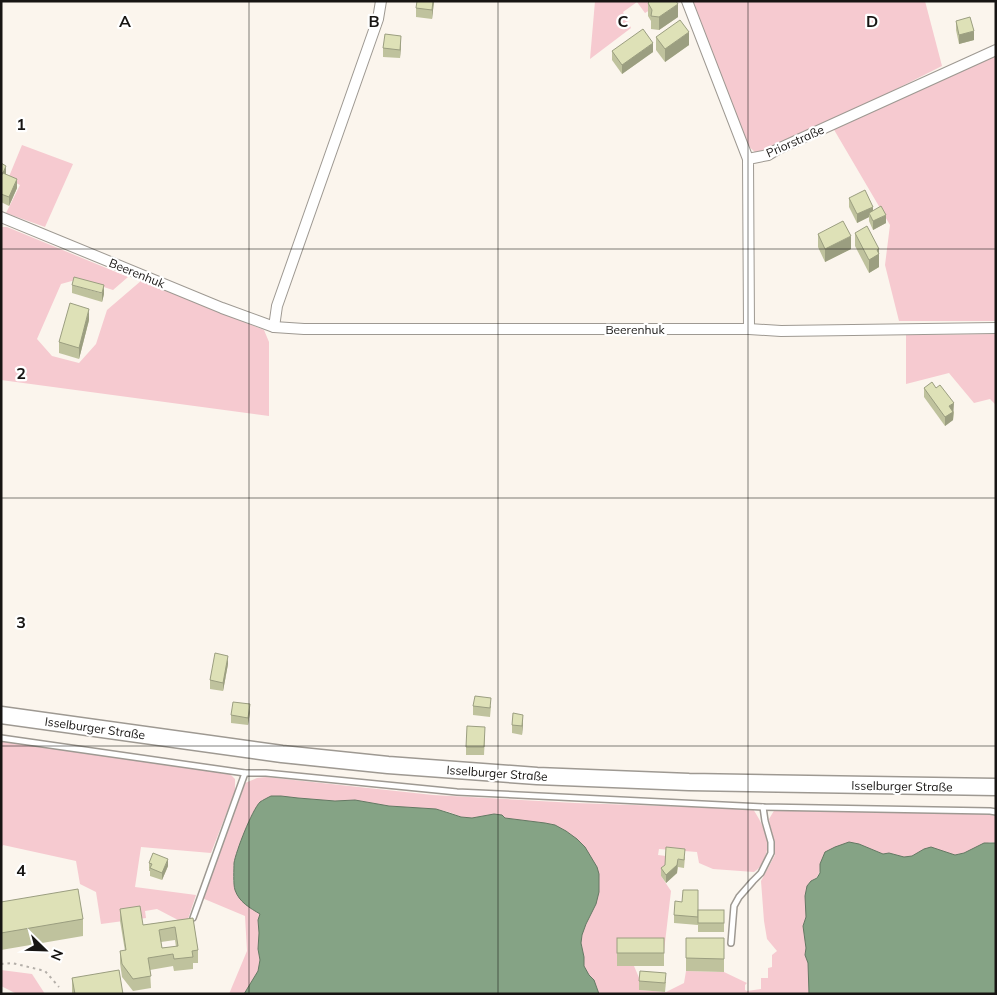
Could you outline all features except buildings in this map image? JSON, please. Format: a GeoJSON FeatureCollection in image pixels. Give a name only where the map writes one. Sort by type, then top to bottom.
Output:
{"type":"FeatureCollection","features":[{"type":"Feature","properties":{"kind":"main road","name":"Isselburger Straße"},"geometry":{"type":"LineString","coordinates":[[1,715],[272,752],[388,765],[538,776],[688,782],[996,787]]}},
{"type":"Feature","properties":{"kind":"street"},"geometry":{"type":"LineString","coordinates":[[274,327],[277,306],[378,18],[381,1]]}},
{"type":"Feature","properties":{"kind":"street"},"geometry":{"type":"LineString","coordinates":[[687,1],[748,159],[749,329]]}},
{"type":"Feature","properties":{"kind":"street","name":"Priorstraße"},"geometry":{"type":"LineString","coordinates":[[748,159],[768,155],[996,50]]}},
{"type":"Feature","properties":{"kind":"street","name":"Beerenhuk"},"geometry":{"type":"LineString","coordinates":[[1,217],[222,308],[274,327],[304,329],[749,329],[781,331],[996,328]]}},
{"type":"Feature","properties":{"kind":"lane"},"geometry":{"type":"LineString","coordinates":[[1,738],[245,772],[456,792],[763,807],[996,812]]}},
{"type":"Feature","properties":{"kind":"lane"},"geometry":{"type":"LineString","coordinates":[[193,918],[245,772]]}},
{"type":"Feature","properties":{"kind":"lane"},"geometry":{"type":"LineString","coordinates":[[731,943],[734,906],[748,886],[761,873],[771,853],[771,842],[763,807]]}},
{"type":"Feature","properties":{"kind":"path"},"geometry":{"type":"LineString","coordinates":[[1,964],[12,963],[44,971],[59,987]]}},
{"type":"Feature","properties":{"kind":"shaded area"},"geometry":{"type":"Polygon","coordinates":[[[595,1],[665,1],[645,13],[637,2],[623,12],[631,28],[590,59],[595,1]]]}},
{"type":"Feature","properties":{"kind":"shaded area"},"geometry":{"type":"Polygon","coordinates":[[[691,1],[925,1],[942,66],[769,153],[756,153],[747,145],[691,1]]]}},
{"type":"Feature","properties":{"kind":"shaded area"},"geometry":{"type":"Polygon","coordinates":[[[996,55],[996,321],[899,321],[885,265],[890,225],[833,128],[996,55]]]}},
{"type":"Feature","properties":{"kind":"shaded area"},"geometry":{"type":"Polygon","coordinates":[[[22,145],[73,164],[45,227],[6,213],[20,185],[8,179],[22,145]]]}},
{"type":"Feature","properties":{"kind":"shaded area"},"geometry":{"type":"Polygon","coordinates":[[[1,227],[7,227],[128,277],[113,290],[79,279],[61,284],[37,339],[52,356],[79,363],[96,344],[107,310],[142,280],[264,330],[269,342],[269,416],[1,380],[1,227]]]}},
{"type":"Feature","properties":{"kind":"shaded area"},"geometry":{"type":"Polygon","coordinates":[[[996,334],[996,405],[990,399],[974,403],[949,373],[906,384],[906,335],[996,334]]]}},
{"type":"Feature","properties":{"kind":"shaded area"},"geometry":{"type":"Polygon","coordinates":[[[1,741],[229,773],[235,779],[235,791],[211,853],[141,847],[135,887],[196,895],[188,919],[178,920],[157,909],[145,911],[146,918],[101,924],[96,892],[80,884],[76,861],[3,845],[1,849],[1,741]]]}},
{"type":"Feature","properties":{"kind":"shaded area"},"geometry":{"type":"Polygon","coordinates":[[[266,777],[433,795],[575,803],[753,809],[763,826],[767,839],[766,853],[759,868],[754,872],[713,869],[699,863],[697,852],[659,849],[658,855],[666,856],[666,872],[661,876],[671,891],[664,951],[617,952],[617,966],[634,966],[640,980],[640,990],[666,992],[684,983],[686,971],[724,972],[747,983],[745,990],[747,991],[761,989],[761,978],[768,978],[768,968],[772,967],[772,955],[777,951],[767,939],[761,881],[775,855],[775,843],[769,819],[775,809],[982,814],[996,816],[996,843],[990,842],[955,855],[924,849],[912,856],[904,857],[889,853],[883,854],[859,844],[820,864],[819,874],[811,881],[803,926],[805,955],[808,963],[809,994],[599,994],[594,980],[584,966],[581,943],[586,924],[596,904],[597,867],[566,831],[555,825],[511,820],[494,814],[472,818],[461,817],[436,809],[389,806],[355,800],[336,801],[281,796],[253,813],[234,862],[233,882],[247,906],[260,914],[258,920],[258,949],[260,960],[258,971],[244,994],[229,994],[247,951],[245,916],[202,898],[245,783],[257,778],[266,777]]]}},
{"type":"Feature","properties":{"kind":"shaded area"},"geometry":{"type":"Polygon","coordinates":[[[271,796],[335,801],[355,800],[389,806],[436,809],[461,817],[472,818],[494,814],[502,815],[505,818],[555,825],[566,831],[585,847],[599,874],[599,892],[596,904],[586,924],[581,943],[584,966],[594,980],[599,994],[244,994],[258,971],[260,960],[258,920],[260,914],[239,898],[234,884],[234,863],[253,813],[260,802],[271,796]]]}},
{"type":"Feature","properties":{"kind":"shaded area"},"geometry":{"type":"Polygon","coordinates":[[[849,842],[883,854],[889,853],[904,857],[912,856],[931,847],[955,855],[964,853],[984,843],[996,843],[996,994],[809,994],[808,963],[805,955],[803,926],[806,917],[805,896],[807,886],[820,873],[820,864],[825,852],[849,842]]]}},
{"type":"Feature","properties":{"kind":"shaded area"},"geometry":{"type":"Polygon","coordinates":[[[1,970],[32,974],[45,994],[17,994],[1,986],[1,970]]]}}]}
